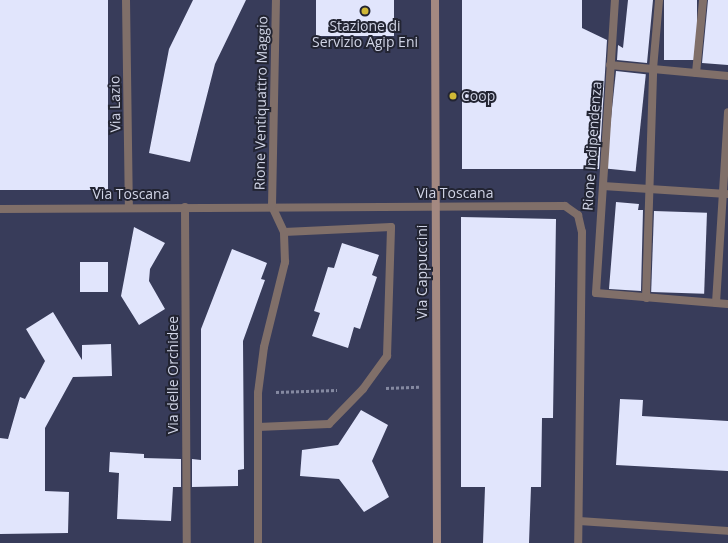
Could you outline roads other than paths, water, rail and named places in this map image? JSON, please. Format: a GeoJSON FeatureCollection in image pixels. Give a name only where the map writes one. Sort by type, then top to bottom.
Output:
{"type":"FeatureCollection","features":[{"type":"Feature","properties":{"kind":"street","name":"Via Lazio"},"geometry":{"type":"LineString","coordinates":[[126,0],[129,207]]}},
{"type":"Feature","properties":{"kind":"street","name":"Rione Ventiquattro Maggio"},"geometry":{"type":"LineString","coordinates":[[272,206],[276,0]]}},
{"type":"Feature","properties":{"kind":"street","name":"Via Cappuccini"},"geometry":{"type":"LineString","coordinates":[[435,0],[437,543]]}},
{"type":"Feature","properties":{"kind":"street","name":"Rione Indipendenza"},"geometry":{"type":"LineString","coordinates":[[615,0],[596,294],[646,298]]}},
{"type":"Feature","properties":{"kind":"street"},"geometry":{"type":"LineString","coordinates":[[659,0],[653,69],[651,187],[646,298],[728,304]]}},
{"type":"Feature","properties":{"kind":"street"},"geometry":{"type":"LineString","coordinates":[[696,73],[703,0]]}},
{"type":"Feature","properties":{"kind":"street"},"geometry":{"type":"LineString","coordinates":[[610,65],[728,76]]}},
{"type":"Feature","properties":{"kind":"street"},"geometry":{"type":"LineString","coordinates":[[716,303],[725,194],[728,112]]}},
{"type":"Feature","properties":{"kind":"street"},"geometry":{"type":"LineString","coordinates":[[602,186],[651,187],[725,194]]}},
{"type":"Feature","properties":{"kind":"street","name":"Via Toscana"},"geometry":{"type":"LineString","coordinates":[[0,209],[272,206],[565,206],[578,215],[582,232],[578,543]]}},
{"type":"Feature","properties":{"kind":"street"},"geometry":{"type":"LineString","coordinates":[[258,543],[258,393],[264,347],[285,262],[284,232],[272,206]]}},
{"type":"Feature","properties":{"kind":"street","name":"Via delle Orchidee"},"geometry":{"type":"LineString","coordinates":[[185,207],[187,543]]}},
{"type":"Feature","properties":{"kind":"street"},"geometry":{"type":"LineString","coordinates":[[258,427],[329,424],[363,389],[387,356],[391,227],[284,232]]}},
{"type":"Feature","properties":{"kind":"street"},"geometry":{"type":"LineString","coordinates":[[579,521],[728,531]]}},
{"type":"Feature","properties":{"kind":"place","name":"Stazione di Servizio Agip Eni"},"geometry":{"type":"Point","coordinates":[365,11]}},
{"type":"Feature","properties":{"kind":"place","name":"Coop"},"geometry":{"type":"Point","coordinates":[453,96]}}]}
